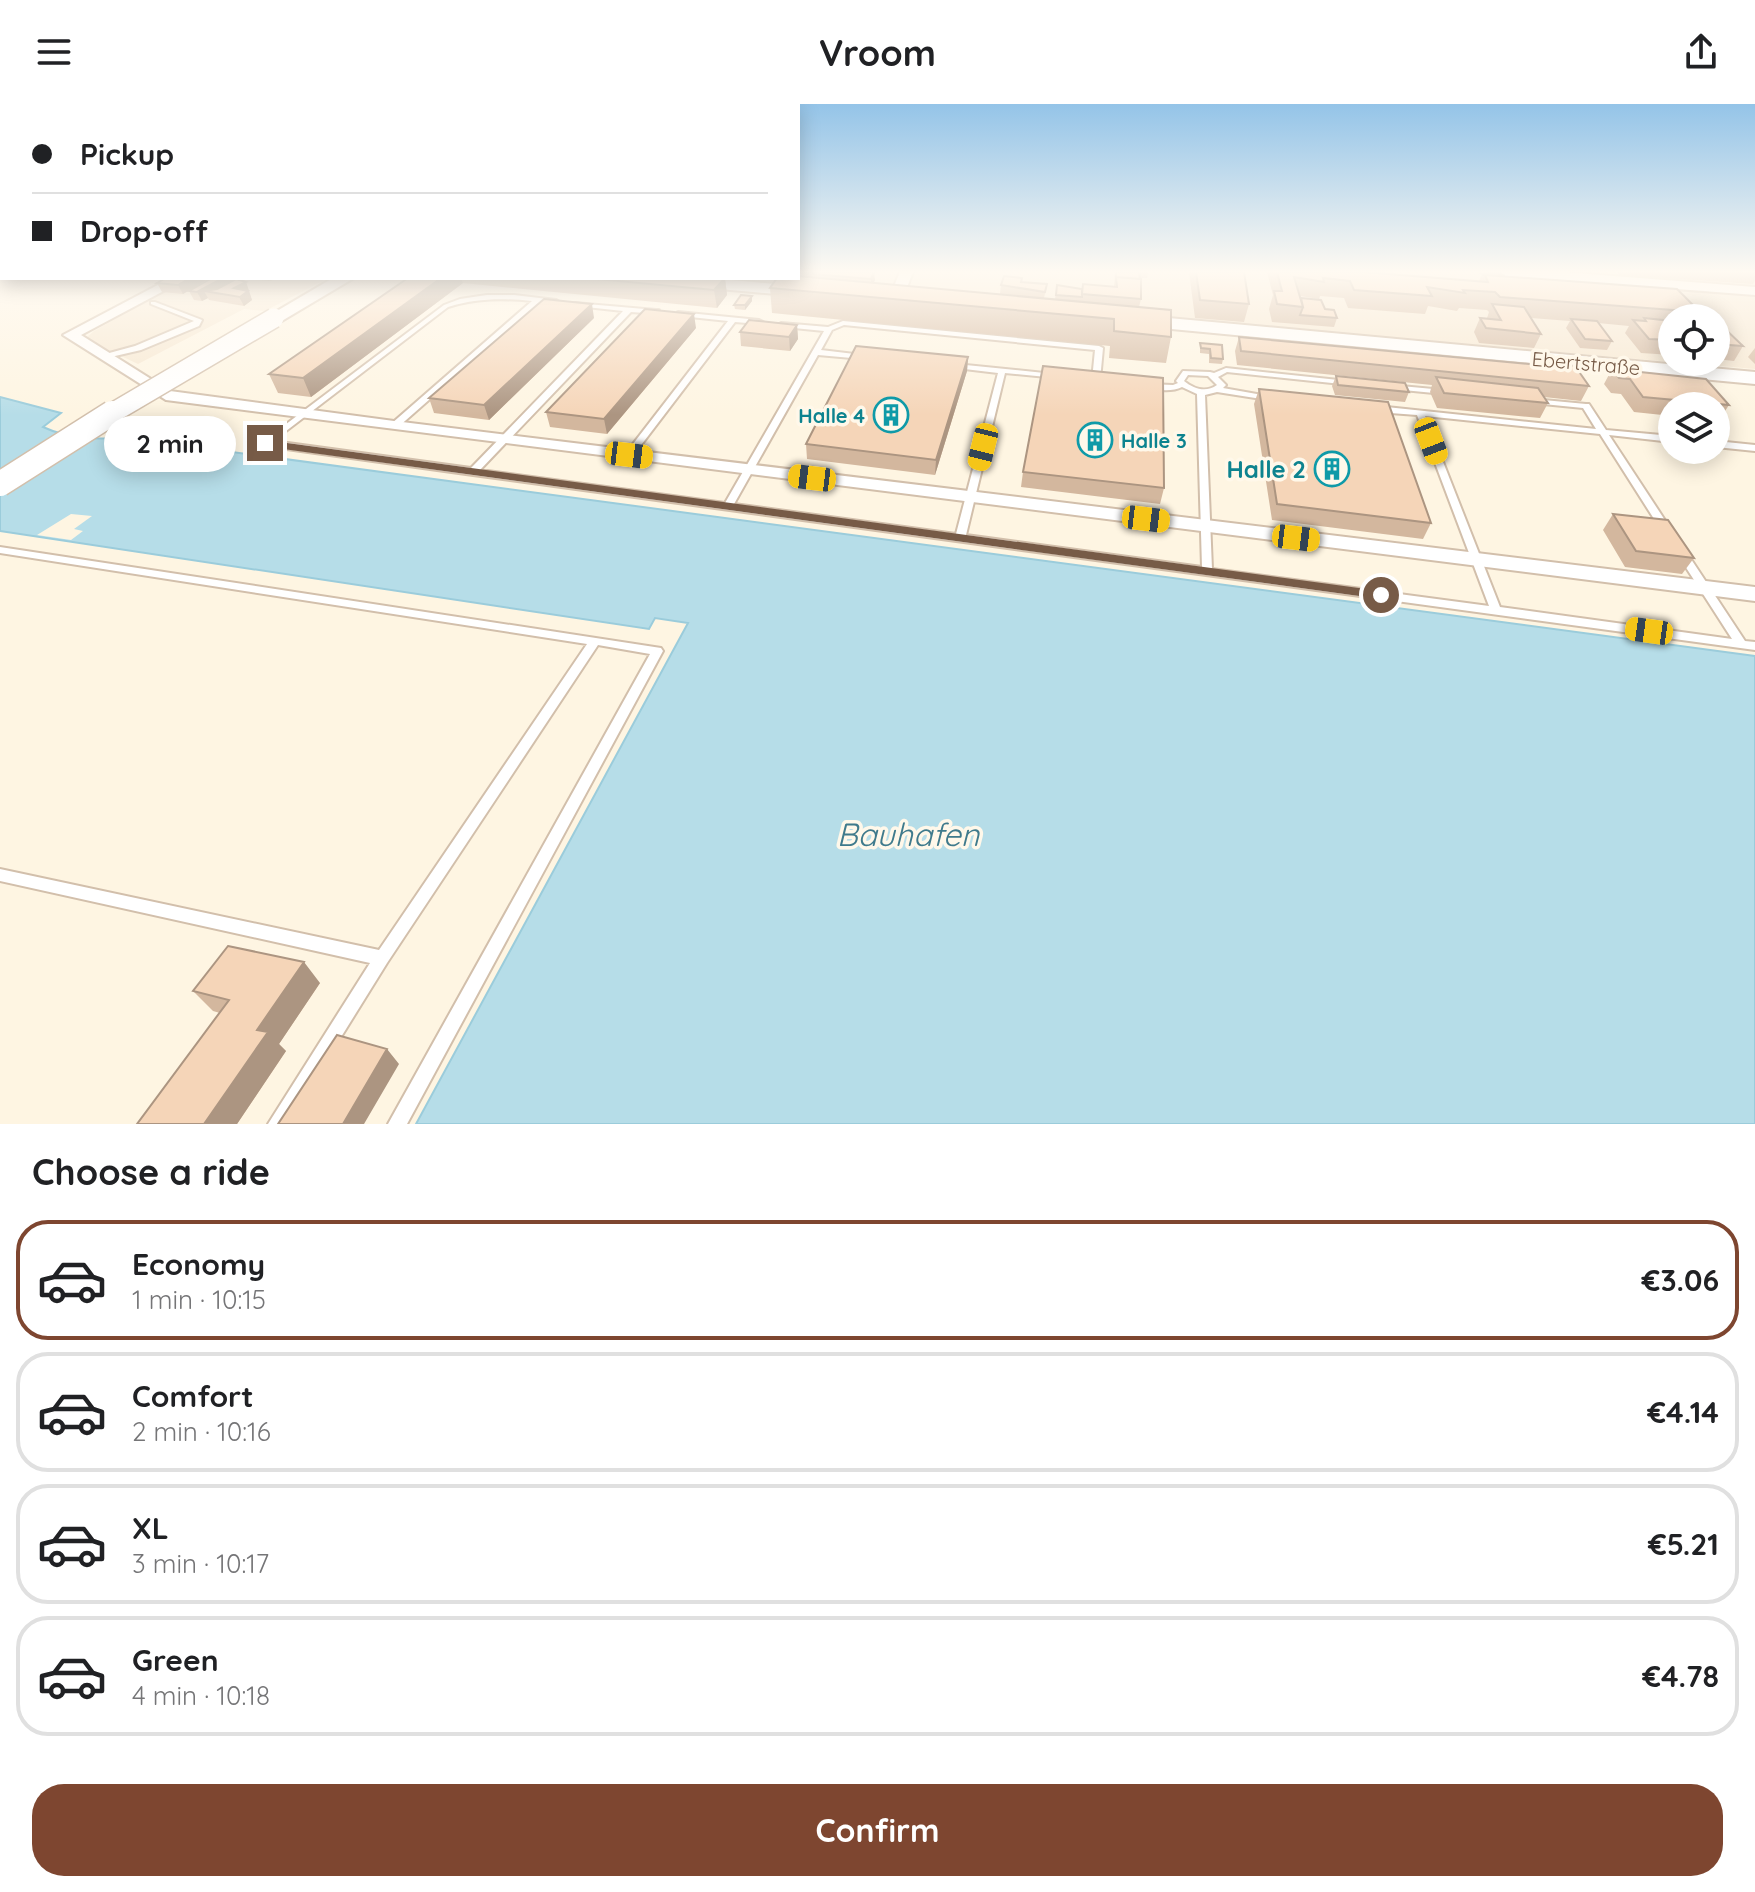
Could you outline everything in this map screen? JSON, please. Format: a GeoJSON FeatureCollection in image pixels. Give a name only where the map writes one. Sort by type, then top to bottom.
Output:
{"type":"FeatureCollection","features":[{"type":"Feature","properties":{"kind":"street"},"geometry":{"type":"LineString","coordinates":[[100,320],[70,335],[166,395],[504,440],[1755,594]]}},
{"type":"Feature","properties":{"kind":"street"},"geometry":{"type":"LineString","coordinates":[[0,484],[162,382],[271,320]]}},
{"type":"Feature","properties":{"kind":"street","name":"Ebertstraße"},"geometry":{"type":"LineString","coordinates":[[1121,320],[1755,378]]}},
{"type":"Feature","properties":{"kind":"lane"},"geometry":{"type":"LineString","coordinates":[[105,357],[159,341],[196,324],[197,320]]}},
{"type":"Feature","properties":{"kind":"lane"},"geometry":{"type":"LineString","coordinates":[[428,320],[265,443],[1755,646]]}},
{"type":"Feature","properties":{"kind":"lane"},"geometry":{"type":"LineString","coordinates":[[394,426],[516,320]]}},
{"type":"Feature","properties":{"kind":"lane"},"geometry":{"type":"LineString","coordinates":[[473,472],[619,320]]}},
{"type":"Feature","properties":{"kind":"lane"},"geometry":{"type":"LineString","coordinates":[[729,320],[765,323]]}},
{"type":"Feature","properties":{"kind":"lane"},"geometry":{"type":"LineString","coordinates":[[629,455],[733,320]]}},
{"type":"Feature","properties":{"kind":"lane"},"geometry":{"type":"LineString","coordinates":[[781,324],[829,329],[843,323],[1099,348],[1096,380]]}},
{"type":"Feature","properties":{"kind":"lane"},"geometry":{"type":"LineString","coordinates":[[728,506],[829,329]]}},
{"type":"Feature","properties":{"kind":"lane"},"geometry":{"type":"LineString","coordinates":[[816,352],[878,358]]}},
{"type":"Feature","properties":{"kind":"lane"},"geometry":{"type":"LineString","coordinates":[[940,364],[1065,377]]}},
{"type":"Feature","properties":{"kind":"lane"},"geometry":{"type":"LineString","coordinates":[[1182,384],[1182,375],[1198,364],[1222,382],[1218,390]]}},
{"type":"Feature","properties":{"kind":"lane"},"geometry":{"type":"LineString","coordinates":[[1215,376],[1226,370],[1351,383]]}},
{"type":"Feature","properties":{"kind":"lane"},"geometry":{"type":"LineString","coordinates":[[960,538],[1002,371]]}},
{"type":"Feature","properties":{"kind":"lane"},"geometry":{"type":"LineString","coordinates":[[1080,379],[1112,382]]}},
{"type":"Feature","properties":{"kind":"lane"},"geometry":{"type":"LineString","coordinates":[[1143,385],[1174,388],[1182,384],[1201,392],[1218,390],[1286,400]]}},
{"type":"Feature","properties":{"kind":"lane"},"geometry":{"type":"LineString","coordinates":[[1383,386],[1461,394]]}},
{"type":"Feature","properties":{"kind":"lane"},"geometry":{"type":"LineString","coordinates":[[1201,392],[1207,571]]}},
{"type":"Feature","properties":{"kind":"lane"},"geometry":{"type":"LineString","coordinates":[[1523,400],[1586,406],[1741,644]]}},
{"type":"Feature","properties":{"kind":"lane"},"geometry":{"type":"LineString","coordinates":[[1360,407],[1658,438]]}},
{"type":"Feature","properties":{"kind":"lane"},"geometry":{"type":"LineString","coordinates":[[1420,413],[1496,611]]}},
{"type":"Feature","properties":{"kind":"lane"},"geometry":{"type":"LineString","coordinates":[[1730,445],[1755,448]]}},
{"type":"Feature","properties":{"kind":"lane"},"geometry":{"type":"LineString","coordinates":[[0,550],[657,651],[397,1124]]}},
{"type":"Feature","properties":{"kind":"lane"},"geometry":{"type":"LineString","coordinates":[[277,1124],[382,958],[595,641]]}},
{"type":"Feature","properties":{"kind":"lane"},"geometry":{"type":"LineString","coordinates":[[0,875],[382,958]]}},
{"type":"Feature","properties":{"kind":"shaded area"},"geometry":{"type":"Polygon","coordinates":[[[114,320],[224,320],[138,364],[85,339],[114,320]]]}},
{"type":"Feature","properties":{"kind":"shaded area"},"geometry":{"type":"Polygon","coordinates":[[[1189,320],[1658,320],[1658,361],[1189,320]]]}},
{"type":"Feature","properties":{"kind":"shaded area"},"geometry":{"type":"Polygon","coordinates":[[[1730,320],[1755,320],[1755,369],[1730,367],[1730,320]]]}},
{"type":"Feature","properties":{"kind":"water","name":"Bauhafen"},"geometry":{"type":"Polygon","coordinates":[[[0,397],[61,413],[43,427],[74,436],[128,438],[1755,656],[1755,1124],[416,1124],[688,623],[655,618],[649,629],[0,531],[0,397]]]}},
{"type":"Feature","properties":{"kind":"pier"},"geometry":{"type":"Polygon","coordinates":[[[71,514],[92,516],[74,529],[83,531],[71,540],[37,535],[71,514]]]}},
{"type":"Feature","properties":{"kind":"building"},"geometry":{"type":"Polygon","coordinates":[[[348,320],[384,320],[303,378],[269,374],[348,320]]]}},
{"type":"Feature","properties":{"kind":"building"},"geometry":{"type":"Polygon","coordinates":[[[520,320],[575,320],[484,405],[429,398],[520,320]]]}},
{"type":"Feature","properties":{"kind":"building"},"geometry":{"type":"Polygon","coordinates":[[[635,320],[689,320],[604,419],[546,412],[635,320]]]}},
{"type":"Feature","properties":{"kind":"building"},"geometry":{"type":"Polygon","coordinates":[[[749,320],[797,325],[789,337],[740,332],[749,320]]]}},
{"type":"Feature","properties":{"kind":"building"},"geometry":{"type":"Polygon","coordinates":[[[1114,320],[1171,320],[1171,337],[1114,331],[1114,320]]]}},
{"type":"Feature","properties":{"kind":"building"},"geometry":{"type":"Polygon","coordinates":[[[1481,320],[1532,320],[1541,334],[1486,328],[1481,320]]]}},
{"type":"Feature","properties":{"kind":"building"},"geometry":{"type":"Polygon","coordinates":[[[1571,320],[1597,321],[1612,341],[1585,339],[1571,320]]]}},
{"type":"Feature","properties":{"kind":"building"},"geometry":{"type":"Polygon","coordinates":[[[1633,320],[1658,320],[1658,339],[1649,339],[1633,320]]]}},
{"type":"Feature","properties":{"kind":"building"},"geometry":{"type":"Polygon","coordinates":[[[1730,334],[1743,346],[1730,345],[1730,334]]]}},
{"type":"Feature","properties":{"kind":"building"},"geometry":{"type":"Polygon","coordinates":[[[1239,337],[1575,366],[1589,386],[1241,351],[1239,337]]]}},
{"type":"Feature","properties":{"kind":"building"},"geometry":{"type":"Polygon","coordinates":[[[1200,343],[1222,345],[1223,359],[1211,358],[1210,349],[1201,348],[1200,343]]]}},
{"type":"Feature","properties":{"kind":"building","name":"Halle 4"},"geometry":{"type":"Polygon","coordinates":[[[856,346],[968,357],[936,460],[806,444],[856,346]]]}},
{"type":"Feature","properties":{"kind":"building","name":"Halle 3"},"geometry":{"type":"Polygon","coordinates":[[[1043,366],[1163,378],[1164,488],[1023,472],[1043,366]]]}},
{"type":"Feature","properties":{"kind":"building"},"geometry":{"type":"Polygon","coordinates":[[[1612,369],[1706,379],[1718,392],[1658,392],[1658,398],[1643,397],[1630,379],[1619,378],[1612,369]]]}},
{"type":"Feature","properties":{"kind":"building"},"geometry":{"type":"Polygon","coordinates":[[[1336,376],[1405,383],[1409,392],[1338,385],[1336,376]]]}},
{"type":"Feature","properties":{"kind":"building"},"geometry":{"type":"Polygon","coordinates":[[[1436,377],[1538,388],[1548,403],[1444,393],[1436,377]]]}},
{"type":"Feature","properties":{"kind":"building","name":"Halle 2"},"geometry":{"type":"Polygon","coordinates":[[[1259,389],[1388,402],[1431,523],[1277,504],[1259,389]]]}},
{"type":"Feature","properties":{"kind":"building"},"geometry":{"type":"Polygon","coordinates":[[[1613,514],[1668,520],[1694,558],[1636,551],[1613,514]]]}},
{"type":"Feature","properties":{"kind":"building"},"geometry":{"type":"Polygon","coordinates":[[[228,946],[304,962],[257,1030],[268,1032],[204,1124],[137,1124],[229,1000],[193,991],[228,946]]]}},
{"type":"Feature","properties":{"kind":"building"},"geometry":{"type":"Polygon","coordinates":[[[337,1035],[387,1049],[343,1124],[278,1124],[337,1035]]]}},
{"type":"Feature","properties":{"kind":"place","name":"Halle 4"},"geometry":{"type":"Point","coordinates":[891,415]}},
{"type":"Feature","properties":{"kind":"place","name":"Halle 3"},"geometry":{"type":"Point","coordinates":[1095,440]}},
{"type":"Feature","properties":{"kind":"place","name":"Halle 2"},"geometry":{"type":"Point","coordinates":[1332,469]}},
{"type":"Feature","properties":{"kind":"route"},"geometry":{"type":"LineString","coordinates":[[265,443],[1381,595]]}}]}
